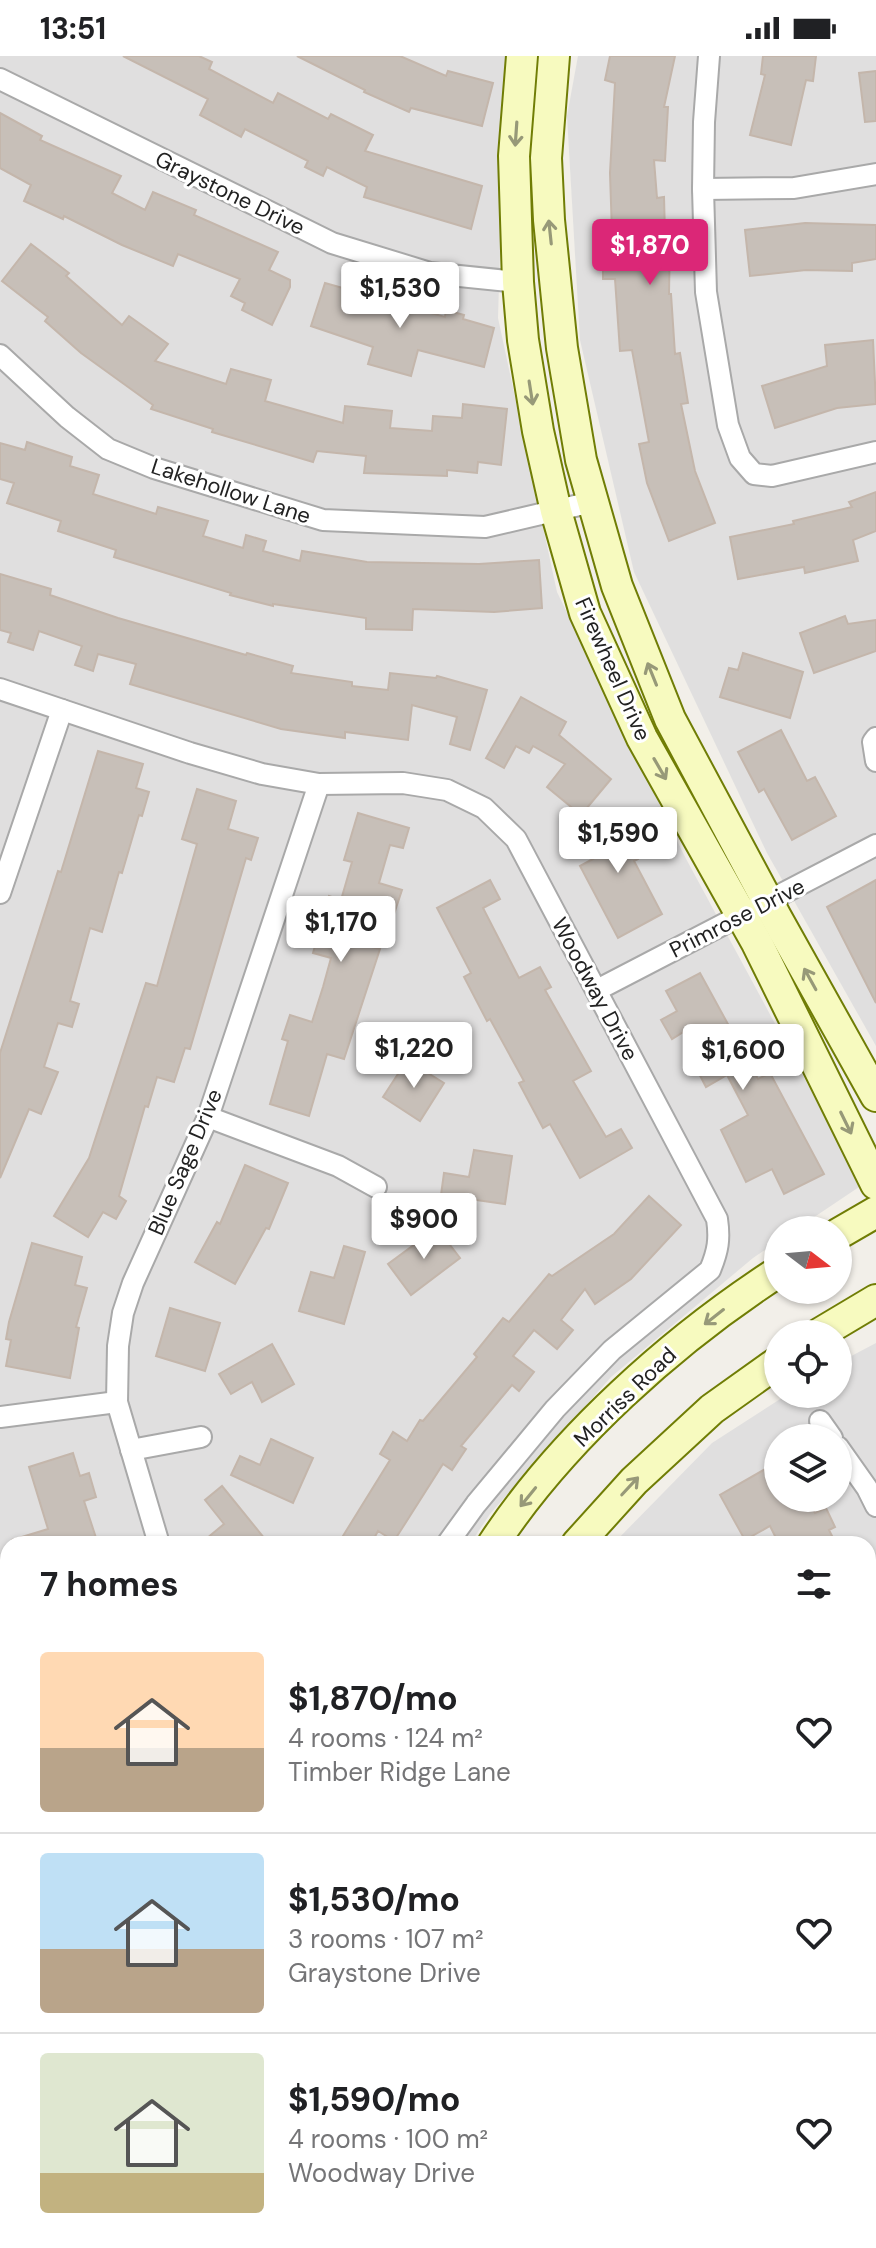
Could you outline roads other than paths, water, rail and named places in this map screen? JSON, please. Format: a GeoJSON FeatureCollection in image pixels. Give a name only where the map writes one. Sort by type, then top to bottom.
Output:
{"type":"FeatureCollection","features":[{"type":"Feature","properties":{"kind":"street","name":"Firewheel Drive"},"geometry":{"type":"LineString","coordinates":[[522,56],[514,156],[518,282],[530,392],[556,511],[585,613],[642,738],[876,1096]]}},
{"type":"Feature","properties":{"kind":"street","name":"Firewheel Drive"},"geometry":{"type":"LineString","coordinates":[[554,56],[546,158],[549,220],[562,348],[581,460],[592,502],[617,586],[670,719],[876,1184]]}},
{"type":"Feature","properties":{"kind":"street"},"geometry":{"type":"LineString","coordinates":[[709,56],[703,189],[706,292],[728,425],[740,458],[754,474],[772,476],[876,452]]}},
{"type":"Feature","properties":{"kind":"street","name":"Graystone Drive"},"geometry":{"type":"LineString","coordinates":[[0,79],[332,243],[430,273],[518,282]]}},
{"type":"Feature","properties":{"kind":"street"},"geometry":{"type":"LineString","coordinates":[[703,189],[794,188],[876,174]]}},
{"type":"Feature","properties":{"kind":"street","name":"Lakehollow Lane"},"geometry":{"type":"LineString","coordinates":[[0,355],[67,417],[108,449],[154,468],[323,520],[485,527],[592,502]]}},
{"type":"Feature","properties":{"kind":"street","name":"Woodway Drive"},"geometry":{"type":"LineString","coordinates":[[0,689],[262,774],[319,784],[403,783],[430,786],[447,790],[484,808],[516,839],[597,990],[717,1219],[720,1240],[716,1256],[710,1270],[612,1350],[555,1409],[453,1536]]}},
{"type":"Feature","properties":{"kind":"street"},"geometry":{"type":"LineString","coordinates":[[0,893],[62,710]]}},
{"type":"Feature","properties":{"kind":"street"},"geometry":{"type":"LineString","coordinates":[[876,738],[873,742],[876,761]]}},
{"type":"Feature","properties":{"kind":"street","name":"Blue Sage Drive"},"geometry":{"type":"LineString","coordinates":[[157,1536],[117,1402],[118,1346],[123,1313],[133,1283],[208,1117],[319,784]]}},
{"type":"Feature","properties":{"kind":"street","name":"Primrose Drive"},"geometry":{"type":"LineString","coordinates":[[597,990],[876,845]]}},
{"type":"Feature","properties":{"kind":"street"},"geometry":{"type":"LineString","coordinates":[[208,1117],[338,1166],[376,1187]]}},
{"type":"Feature","properties":{"kind":"street"},"geometry":{"type":"LineString","coordinates":[[852,1226],[876,1212]]}},
{"type":"Feature","properties":{"kind":"street","name":"Morriss Road"},"geometry":{"type":"LineString","coordinates":[[499,1536],[541,1481],[591,1426],[646,1373],[764,1281]]}},
{"type":"Feature","properties":{"kind":"street"},"geometry":{"type":"LineString","coordinates":[[842,1320],[876,1300]]}},
{"type":"Feature","properties":{"kind":"street"},"geometry":{"type":"LineString","coordinates":[[584,1536],[634,1481],[712,1409],[764,1372]]}},
{"type":"Feature","properties":{"kind":"street"},"geometry":{"type":"LineString","coordinates":[[0,1417],[117,1402]]}},
{"type":"Feature","properties":{"kind":"street"},"geometry":{"type":"LineString","coordinates":[[131,1450],[201,1437]]}},
{"type":"Feature","properties":{"kind":"street"},"geometry":{"type":"LineString","coordinates":[[852,1467],[876,1506]]}}]}
